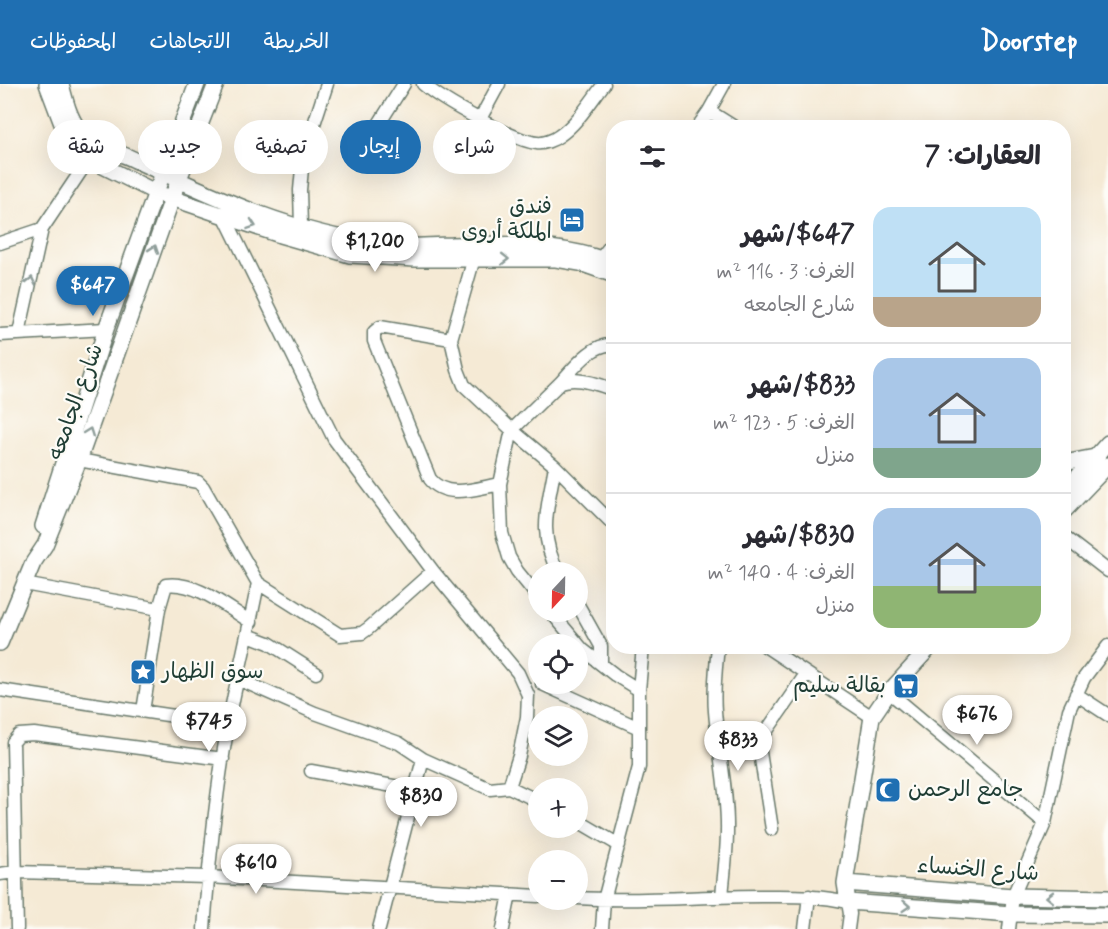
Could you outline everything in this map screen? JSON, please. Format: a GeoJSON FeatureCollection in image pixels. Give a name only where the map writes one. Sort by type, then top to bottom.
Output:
{"type":"FeatureCollection","features":[{"type":"Feature","properties":{"kind":"street"},"geometry":{"type":"LineString","coordinates":[[47,84],[61,120]]}},
{"type":"Feature","properties":{"kind":"street"},"geometry":{"type":"LineString","coordinates":[[61,84],[69,113],[80,131],[99,145],[138,162]]}},
{"type":"Feature","properties":{"kind":"street","name":"شارع الجامعه"},"geometry":{"type":"LineString","coordinates":[[183,120],[197,84]]}},
{"type":"Feature","properties":{"kind":"street","name":"شارع الجامعه"},"geometry":{"type":"LineString","coordinates":[[0,643],[33,563],[45,545],[79,460],[172,198],[216,84]]}},
{"type":"Feature","properties":{"kind":"street"},"geometry":{"type":"LineString","coordinates":[[301,227],[300,190],[303,158],[327,84]]}},
{"type":"Feature","properties":{"kind":"street"},"geometry":{"type":"LineString","coordinates":[[381,120],[404,84]]}},
{"type":"Feature","properties":{"kind":"street"},"geometry":{"type":"LineString","coordinates":[[423,84],[456,107],[519,138],[539,144],[558,138],[568,129],[604,84]]}},
{"type":"Feature","properties":{"kind":"street"},"geometry":{"type":"LineString","coordinates":[[480,119],[499,84]]}},
{"type":"Feature","properties":{"kind":"street"},"geometry":{"type":"LineString","coordinates":[[703,120],[709,111],[715,90],[724,84]]}},
{"type":"Feature","properties":{"kind":"street"},"geometry":{"type":"LineString","coordinates":[[709,111],[723,120]]}},
{"type":"Feature","properties":{"kind":"street"},"geometry":{"type":"LineString","coordinates":[[19,333],[42,229],[79,174]]}},
{"type":"Feature","properties":{"kind":"street"},"geometry":{"type":"LineString","coordinates":[[118,174],[157,194],[280,235],[350,255],[416,259],[476,251],[559,249],[606,261]]}},
{"type":"Feature","properties":{"kind":"street","name":"شارع الجامعه"},"geometry":{"type":"LineString","coordinates":[[33,563],[37,542],[106,329],[163,174]]}},
{"type":"Feature","properties":{"kind":"street"},"geometry":{"type":"LineString","coordinates":[[166,174],[255,213],[331,237],[386,246],[476,251],[556,259],[580,263],[606,272]]}},
{"type":"Feature","properties":{"kind":"street"},"geometry":{"type":"LineString","coordinates":[[214,196],[334,439],[433,570],[518,674],[528,695],[527,717],[519,756],[509,787]]}},
{"type":"Feature","properties":{"kind":"street"},"geometry":{"type":"LineString","coordinates":[[0,243],[42,229]]}},
{"type":"Feature","properties":{"kind":"street"},"geometry":{"type":"LineString","coordinates":[[476,251],[451,339],[458,370],[465,385],[512,430],[555,466],[606,517]]}},
{"type":"Feature","properties":{"kind":"street"},"geometry":{"type":"LineString","coordinates":[[451,339],[380,327],[374,332],[374,341],[435,487],[448,492],[500,484]]}},
{"type":"Feature","properties":{"kind":"street"},"geometry":{"type":"LineString","coordinates":[[0,335],[106,329]]}},
{"type":"Feature","properties":{"kind":"street"},"geometry":{"type":"LineString","coordinates":[[528,585],[509,557],[502,533],[500,484],[512,430],[590,353],[606,345]]}},
{"type":"Feature","properties":{"kind":"street"},"geometry":{"type":"LineString","coordinates":[[561,382],[568,379],[606,387]]}},
{"type":"Feature","properties":{"kind":"street"},"geometry":{"type":"LineString","coordinates":[[1071,495],[1102,461],[1108,443]]}},
{"type":"Feature","properties":{"kind":"street"},"geometry":{"type":"LineString","coordinates":[[79,460],[198,482],[258,583],[340,635],[362,633],[433,570]]}},
{"type":"Feature","properties":{"kind":"street"},"geometry":{"type":"LineString","coordinates":[[1071,463],[1102,461]]}},
{"type":"Feature","properties":{"kind":"street"},"geometry":{"type":"LineString","coordinates":[[553,562],[550,557],[545,521],[555,466]]}},
{"type":"Feature","properties":{"kind":"street"},"geometry":{"type":"LineString","coordinates":[[1071,542],[1108,571]]}},
{"type":"Feature","properties":{"kind":"street"},"geometry":{"type":"LineString","coordinates":[[204,929],[208,877],[228,724],[258,583]]}},
{"type":"Feature","properties":{"kind":"street"},"geometry":{"type":"LineString","coordinates":[[24,584],[159,609]]}},
{"type":"Feature","properties":{"kind":"street"},"geometry":{"type":"LineString","coordinates":[[143,711],[159,609],[166,585],[174,584],[197,590],[251,622]]}},
{"type":"Feature","properties":{"kind":"street"},"geometry":{"type":"LineString","coordinates":[[559,622],[583,650],[639,690]]}},
{"type":"Feature","properties":{"kind":"street"},"geometry":{"type":"LineString","coordinates":[[588,622],[601,645],[601,664]]}},
{"type":"Feature","properties":{"kind":"street"},"geometry":{"type":"LineString","coordinates":[[248,635],[269,643],[316,673]]}},
{"type":"Feature","properties":{"kind":"street"},"geometry":{"type":"LineString","coordinates":[[1010,922],[1013,896],[1045,823],[1069,710],[1084,678],[1108,646]]}},
{"type":"Feature","properties":{"kind":"street"},"geometry":{"type":"LineString","coordinates":[[603,929],[604,900],[639,767],[639,690],[642,654]]}},
{"type":"Feature","properties":{"kind":"street"},"geometry":{"type":"LineString","coordinates":[[717,654],[714,710],[724,780],[727,830],[722,896]]}},
{"type":"Feature","properties":{"kind":"street"},"geometry":{"type":"LineString","coordinates":[[777,654],[872,717]]}},
{"type":"Feature","properties":{"kind":"street"},"geometry":{"type":"LineString","coordinates":[[848,929],[850,914],[845,883],[872,717],[889,692],[924,654]]}},
{"type":"Feature","properties":{"kind":"street"},"geometry":{"type":"LineString","coordinates":[[518,674],[528,678]]}},
{"type":"Feature","properties":{"kind":"street"},"geometry":{"type":"LineString","coordinates":[[772,829],[759,746],[761,739],[806,674]]}},
{"type":"Feature","properties":{"kind":"street"},"geometry":{"type":"LineString","coordinates":[[238,680],[315,713],[399,743],[423,759],[490,789],[509,787],[528,796]]}},
{"type":"Feature","properties":{"kind":"street"},"geometry":{"type":"LineString","coordinates":[[0,690],[228,724]]}},
{"type":"Feature","properties":{"kind":"street"},"geometry":{"type":"LineString","coordinates":[[889,692],[1045,823]]}},
{"type":"Feature","properties":{"kind":"street"},"geometry":{"type":"LineString","coordinates":[[564,694],[639,728]]}},
{"type":"Feature","properties":{"kind":"street"},"geometry":{"type":"LineString","coordinates":[[1076,694],[1108,715]]}},
{"type":"Feature","properties":{"kind":"street"},"geometry":{"type":"LineString","coordinates":[[17,929],[13,742],[19,735],[34,734],[223,759]]}},
{"type":"Feature","properties":{"kind":"street"},"geometry":{"type":"LineString","coordinates":[[379,929],[423,759]]}},
{"type":"Feature","properties":{"kind":"street"},"geometry":{"type":"LineString","coordinates":[[310,771],[415,790]]}},
{"type":"Feature","properties":{"kind":"street"},"geometry":{"type":"LineString","coordinates":[[588,827],[619,845]]}},
{"type":"Feature","properties":{"kind":"street"},"geometry":{"type":"LineString","coordinates":[[0,874],[15,872],[208,877],[528,895]]}},
{"type":"Feature","properties":{"kind":"street"},"geometry":{"type":"LineString","coordinates":[[805,929],[815,896],[845,883]]}},
{"type":"Feature","properties":{"kind":"street","name":"شارع الخنساء"},"geometry":{"type":"LineString","coordinates":[[845,883],[1013,896],[1108,898]]}},
{"type":"Feature","properties":{"kind":"street"},"geometry":{"type":"LineString","coordinates":[[503,929],[510,894]]}},
{"type":"Feature","properties":{"kind":"street"},"geometry":{"type":"LineString","coordinates":[[588,899],[815,896],[848,902]]}},
{"type":"Feature","properties":{"kind":"street","name":"شارع الخنساء"},"geometry":{"type":"LineString","coordinates":[[848,902],[1010,922],[1108,915]]}},
{"type":"Feature","properties":{"kind":"place","name":"فندق الملكة أروى"},"geometry":{"type":"Point","coordinates":[572,220]}},
{"type":"Feature","properties":{"kind":"place","name":"سوق الظهار"},"geometry":{"type":"Point","coordinates":[143,672]}},
{"type":"Feature","properties":{"kind":"place","name":"بقالة سليم"},"geometry":{"type":"Point","coordinates":[906,686]}},
{"type":"Feature","properties":{"kind":"place","name":"جامع الرحمن"},"geometry":{"type":"Point","coordinates":[888,790]}}]}
